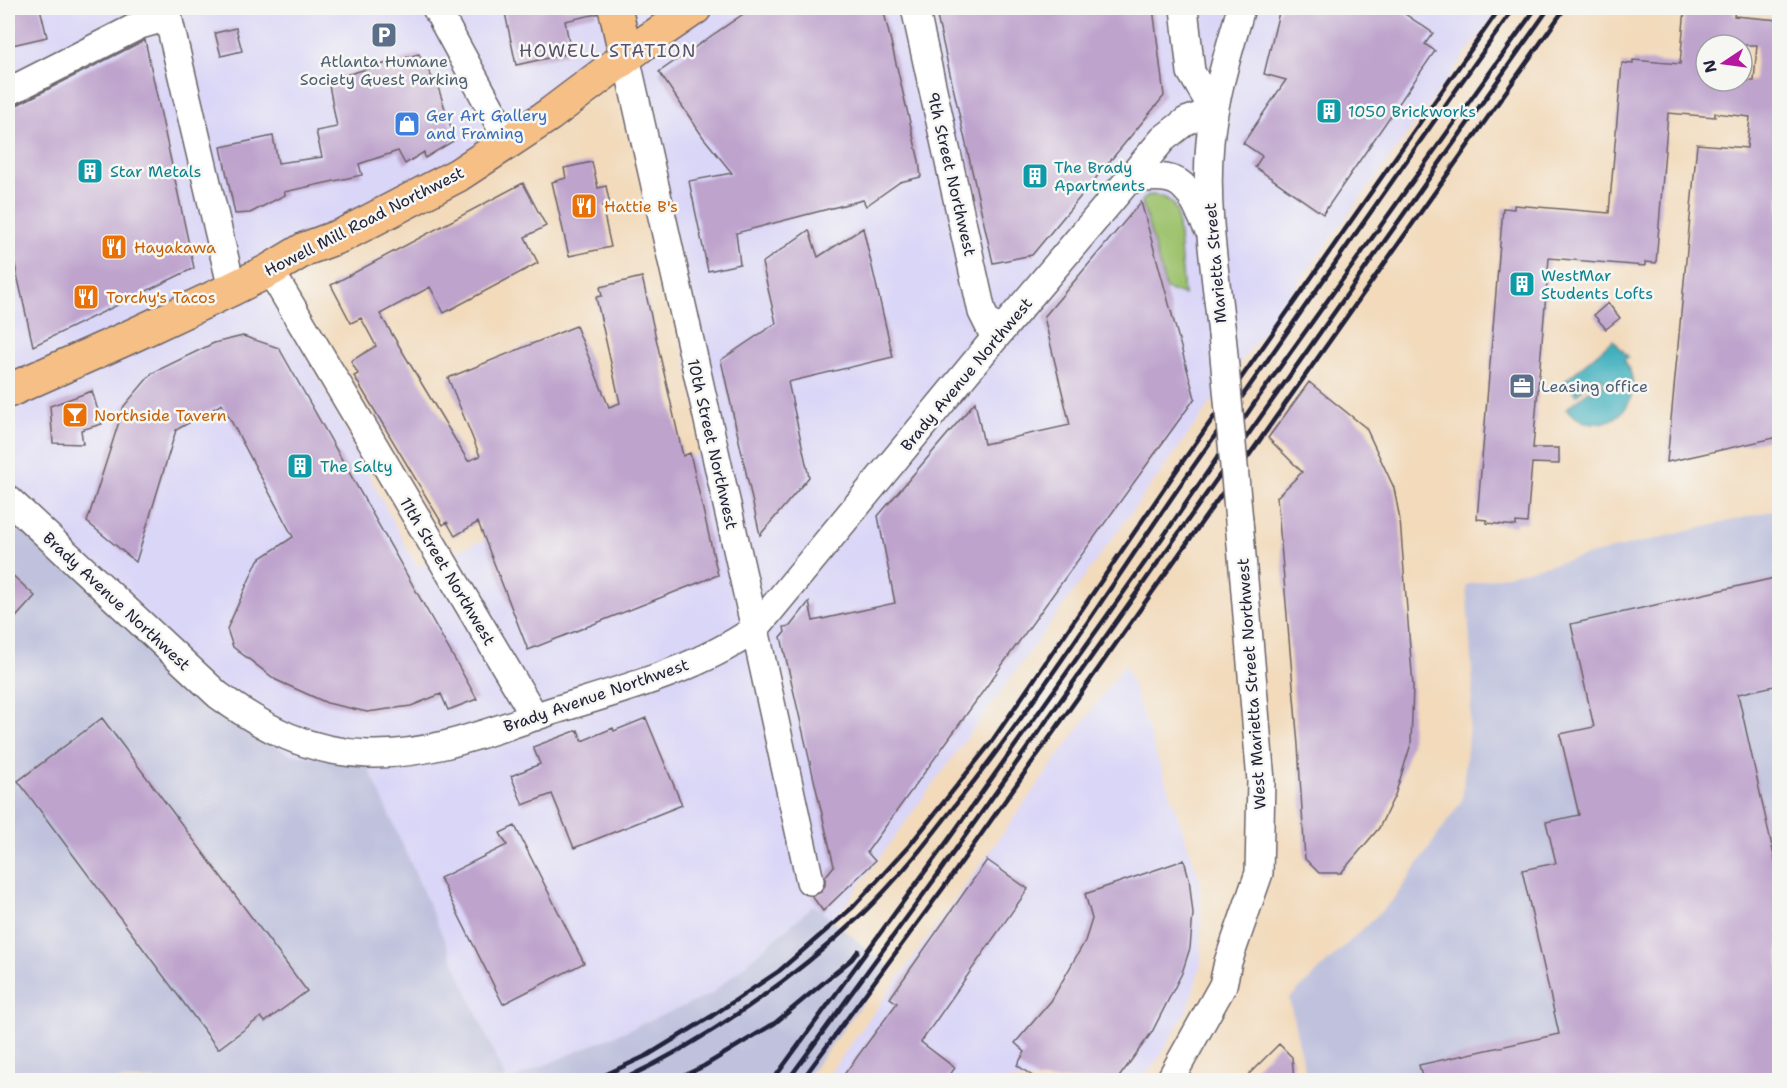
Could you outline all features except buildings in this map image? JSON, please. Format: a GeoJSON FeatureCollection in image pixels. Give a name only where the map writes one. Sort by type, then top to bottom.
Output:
{"type":"FeatureCollection","features":[{"type":"Feature","properties":{"kind":"main road","name":"10th Street Northwest"},"geometry":{"type":"LineString","coordinates":[[615,8],[626,57]]}},
{"type":"Feature","properties":{"kind":"main road","name":"Howell Mill Road Northwest"},"geometry":{"type":"LineString","coordinates":[[8,391],[162,322],[270,270],[305,249],[343,235],[458,175],[549,115],[695,8]]}},
{"type":"Feature","properties":{"kind":"street"},"geometry":{"type":"LineString","coordinates":[[436,8],[509,142]]}},
{"type":"Feature","properties":{"kind":"street","name":"9th Street Northwest"},"geometry":{"type":"LineString","coordinates":[[915,8],[982,312],[995,338]]}},
{"type":"Feature","properties":{"kind":"street"},"geometry":{"type":"LineString","coordinates":[[1184,8],[1191,72],[1214,111]]}},
{"type":"Feature","properties":{"kind":"street","name":"Marietta Street"},"geometry":{"type":"LineString","coordinates":[[1239,521],[1211,236],[1208,182],[1214,111],[1241,8]]}},
{"type":"Feature","properties":{"kind":"street"},"geometry":{"type":"LineString","coordinates":[[8,92],[167,12],[232,288]]}},
{"type":"Feature","properties":{"kind":"street","name":"10th Street Northwest"},"geometry":{"type":"LineString","coordinates":[[626,57],[810,881]]}},
{"type":"Feature","properties":{"kind":"street","name":"Brady Avenue Northwest"},"geometry":{"type":"LineString","coordinates":[[8,499],[218,695],[248,717],[282,735],[309,745],[338,751],[367,754],[397,753],[442,746],[535,717],[679,668],[733,644],[755,629],[1163,139],[1186,121],[1214,111]]}},
{"type":"Feature","properties":{"kind":"street"},"geometry":{"type":"LineString","coordinates":[[1130,180],[1147,177],[1169,178],[1183,184],[1211,236]]}},
{"type":"Feature","properties":{"kind":"street","name":"11th Street Northwest"},"geometry":{"type":"LineString","coordinates":[[270,270],[535,717]]}},
{"type":"Feature","properties":{"kind":"street","name":"West Marietta Street Northwest"},"geometry":{"type":"LineString","coordinates":[[1170,1080],[1223,985],[1228,962],[1259,873],[1261,781],[1239,521]]}},
{"type":"Feature","properties":{"kind":"shaded area"},"geometry":{"type":"Polygon","coordinates":[[[8,8],[1499,8],[845,905],[831,920],[813,906],[710,995],[510,1080],[506,1080],[367,764],[290,755],[231,721],[8,507],[8,8]],[[620,58],[264,274],[417,567],[706,451],[620,58]]]}},
{"type":"Feature","properties":{"kind":"shaded area"},"geometry":{"type":"Polygon","coordinates":[[[8,507],[231,721],[290,754],[367,764],[506,1080],[8,1080],[8,507]]]}},
{"type":"Feature","properties":{"kind":"shaded area"},"geometry":{"type":"Polygon","coordinates":[[[1779,509],[1779,1080],[1307,1080],[1289,999],[1394,899],[1462,800],[1473,686],[1466,585],[1779,509]]]}},
{"type":"Feature","properties":{"kind":"shaded area"},"geometry":{"type":"Polygon","coordinates":[[[1125,664],[1200,880],[1201,964],[1188,1008],[1158,1060],[1141,1080],[825,1080],[1125,664]]]}},
{"type":"Feature","properties":{"kind":"shaded area"},"geometry":{"type":"Polygon","coordinates":[[[814,905],[889,967],[805,1080],[510,1080],[710,995],[814,905]]]}},
{"type":"Feature","properties":{"kind":"green space"},"geometry":{"type":"Polygon","coordinates":[[[1149,195],[1166,199],[1177,213],[1184,295],[1166,289],[1142,201],[1149,195]]]}},
{"type":"Feature","properties":{"kind":"water"},"geometry":{"type":"Polygon","coordinates":[[[1613,340],[1628,357],[1624,360],[1630,371],[1632,393],[1623,412],[1614,418],[1604,422],[1584,421],[1566,409],[1589,391],[1598,391],[1604,382],[1602,378],[1594,379],[1577,395],[1565,381],[1613,340]]]}},
{"type":"Feature","properties":{"kind":"railway"},"geometry":{"type":"LineString","coordinates":[[594,1080],[648,1055],[779,971],[853,907],[909,846],[990,744],[1183,461],[1500,8]]}},
{"type":"Feature","properties":{"kind":"railway"},"geometry":{"type":"LineString","coordinates":[[622,1080],[685,1047],[777,986],[860,916],[911,861],[1019,721],[1193,467],[1514,8]]}},
{"type":"Feature","properties":{"kind":"railway"},"geometry":{"type":"LineString","coordinates":[[773,1080],[951,836],[1165,534],[1258,398],[1536,8]]}},
{"type":"Feature","properties":{"kind":"railway"},"geometry":{"type":"LineString","coordinates":[[788,1080],[934,880],[1549,8]]}},
{"type":"Feature","properties":{"kind":"railway"},"geometry":{"type":"LineString","coordinates":[[802,1080],[944,887],[1565,8]]}},
{"type":"Feature","properties":{"kind":"railway"},"geometry":{"type":"LineString","coordinates":[[675,1080],[704,1066],[775,1023],[852,959],[858,951]]}},
{"type":"Feature","properties":{"kind":"place","name":"Atlanta Humane Society Guest Parking"},"geometry":{"type":"Point","coordinates":[384,35]}},
{"type":"Feature","properties":{"kind":"place","name":"1050 Brickworks"},"geometry":{"type":"Point","coordinates":[1329,111]}},
{"type":"Feature","properties":{"kind":"place","name":"Ger Art Gallery and Framing"},"geometry":{"type":"Point","coordinates":[407,124]}},
{"type":"Feature","properties":{"kind":"place","name":"Star Metals"},"geometry":{"type":"Point","coordinates":[90,171]}},
{"type":"Feature","properties":{"kind":"place","name":"The Brady Apartments"},"geometry":{"type":"Point","coordinates":[1035,176]}},
{"type":"Feature","properties":{"kind":"place","name":"Hattie B's"},"geometry":{"type":"Point","coordinates":[584,206]}},
{"type":"Feature","properties":{"kind":"place","name":"Hayakawa"},"geometry":{"type":"Point","coordinates":[114,247]}},
{"type":"Feature","properties":{"kind":"place","name":"WestMar Students Lofts"},"geometry":{"type":"Point","coordinates":[1522,284]}},
{"type":"Feature","properties":{"kind":"place","name":"Torchy's Tacos"},"geometry":{"type":"Point","coordinates":[86,297]}},
{"type":"Feature","properties":{"kind":"place","name":"Leasing office"},"geometry":{"type":"Point","coordinates":[1522,386]}},
{"type":"Feature","properties":{"kind":"place","name":"Northside Tavern"},"geometry":{"type":"Point","coordinates":[75,415]}},
{"type":"Feature","properties":{"kind":"place","name":"The Salty"},"geometry":{"type":"Point","coordinates":[300,466]}},
{"type":"Feature","properties":{"kind":"district","name":"HOWELL STATION"},"geometry":{"type":"Point","coordinates":[608,51]}}]}
